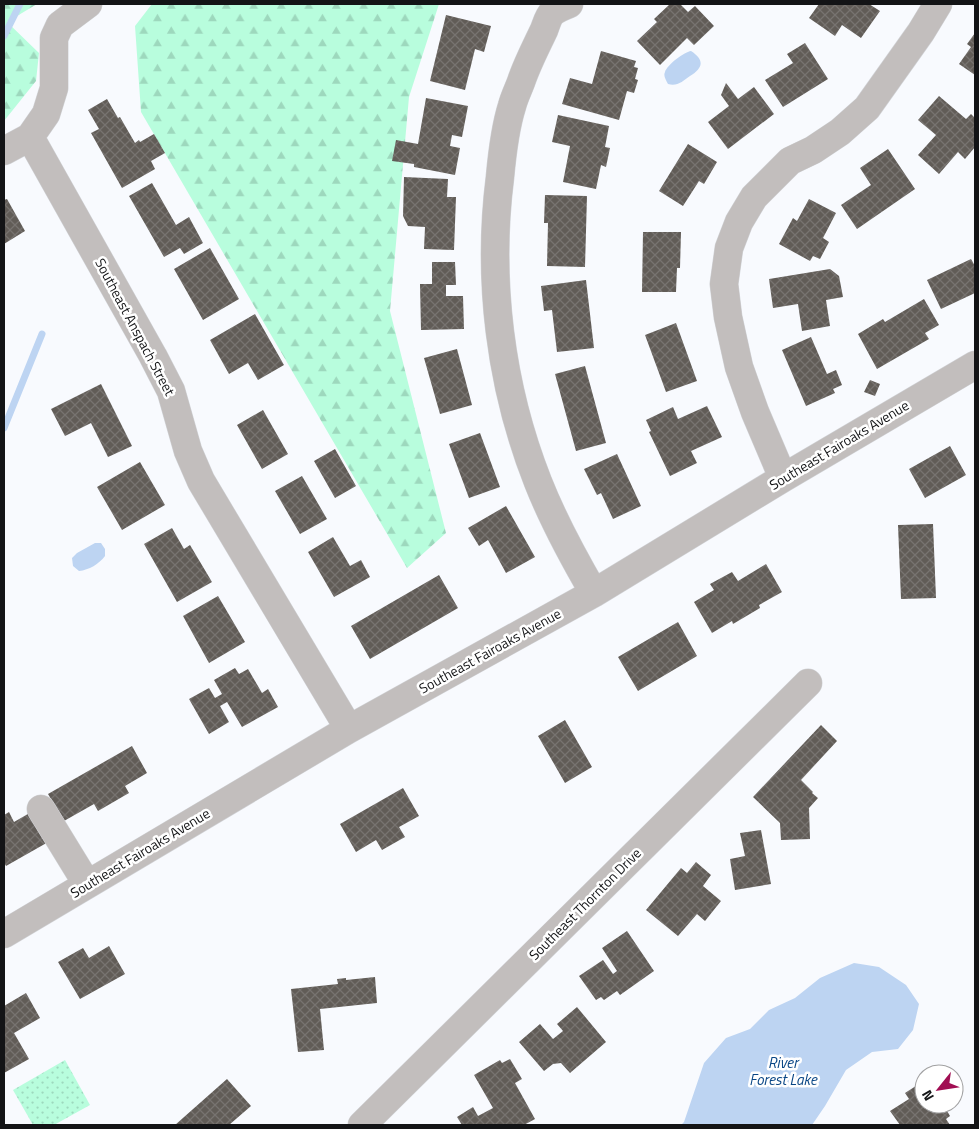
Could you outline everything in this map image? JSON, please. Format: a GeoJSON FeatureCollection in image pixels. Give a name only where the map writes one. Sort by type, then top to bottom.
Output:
{"type":"FeatureCollection","features":[{"type":"Feature","properties":{"kind":"street"},"geometry":{"type":"LineString","coordinates":[[4,151],[30,136],[46,114],[54,88],[54,38],[60,25],[88,4]]}},
{"type":"Feature","properties":{"kind":"street"},"geometry":{"type":"LineString","coordinates":[[568,4],[552,12],[527,64],[511,108],[497,196],[495,229],[496,274],[498,318],[504,363],[523,438],[550,511],[570,552],[594,593]]}},
{"type":"Feature","properties":{"kind":"street"},"geometry":{"type":"LineString","coordinates":[[784,478],[739,367],[728,317],[724,284],[729,248],[738,222],[754,197],[790,161],[813,150],[840,132],[867,108],[921,32],[938,4]]}},
{"type":"Feature","properties":{"kind":"street","name":"Southeast Anspach Street"},"geometry":{"type":"LineString","coordinates":[[30,136],[171,391],[188,452],[200,481],[349,729]]}},
{"type":"Feature","properties":{"kind":"street","name":"Southeast Fairoaks Avenue"},"geometry":{"type":"LineString","coordinates":[[4,934],[349,729],[594,593],[784,478],[975,366]]}},
{"type":"Feature","properties":{"kind":"street","name":"Southeast Thornton Drive"},"geometry":{"type":"LineString","coordinates":[[362,1125],[808,683]]}},
{"type":"Feature","properties":{"kind":"street"},"geometry":{"type":"LineString","coordinates":[[41,809],[87,884]]}},
{"type":"Feature","properties":{"kind":"green space"},"geometry":{"type":"Polygon","coordinates":[[[4,4],[37,4],[7,22],[39,53],[36,81],[4,121],[4,4]]]}},
{"type":"Feature","properties":{"kind":"green space"},"geometry":{"type":"Polygon","coordinates":[[[152,4],[439,4],[409,97],[390,311],[446,533],[407,568],[141,112],[135,26],[152,4]]]}},
{"type":"Feature","properties":{"kind":"green space"},"geometry":{"type":"Polygon","coordinates":[[[65,1060],[90,1105],[54,1125],[33,1125],[13,1090],[65,1060]]]}},
{"type":"Feature","properties":{"kind":"water"},"geometry":{"type":"Polygon","coordinates":[[[691,51],[699,58],[701,64],[698,70],[680,83],[668,84],[664,75],[666,69],[676,59],[691,51]]]}},
{"type":"Feature","properties":{"kind":"water"},"geometry":{"type":"Polygon","coordinates":[[[95,543],[101,543],[105,549],[105,556],[94,566],[79,571],[73,566],[72,558],[95,543]]]}},
{"type":"Feature","properties":{"kind":"water","name":"River Forest Lake"},"geometry":{"type":"Polygon","coordinates":[[[854,963],[879,967],[906,985],[919,1004],[913,1030],[898,1049],[872,1052],[846,1070],[812,1125],[681,1125],[684,1122],[704,1063],[726,1038],[750,1029],[769,1010],[795,998],[820,978],[854,963]]]}},
{"type":"Feature","properties":{"kind":"building"},"geometry":{"type":"Polygon","coordinates":[[[670,4],[680,4],[688,12],[695,6],[714,26],[694,45],[687,38],[660,65],[637,41],[657,22],[654,19],[670,4]]]}},
{"type":"Feature","properties":{"kind":"building"},"geometry":{"type":"Polygon","coordinates":[[[819,4],[869,4],[880,11],[861,38],[842,25],[835,36],[809,18],[819,4]]]}},
{"type":"Feature","properties":{"kind":"building"},"geometry":{"type":"Polygon","coordinates":[[[446,15],[491,26],[484,52],[475,49],[465,90],[430,81],[446,15]]]}},
{"type":"Feature","properties":{"kind":"building"},"geometry":{"type":"Polygon","coordinates":[[[975,33],[975,75],[959,64],[971,47],[967,44],[975,33]]]}},
{"type":"Feature","properties":{"kind":"building"},"geometry":{"type":"Polygon","coordinates":[[[805,43],[828,79],[783,107],[765,80],[793,63],[787,54],[805,43]]]}},
{"type":"Feature","properties":{"kind":"building"},"geometry":{"type":"Polygon","coordinates":[[[601,51],[636,61],[634,67],[638,68],[635,79],[638,80],[634,93],[627,91],[619,120],[562,104],[570,78],[592,84],[601,51]]]}},
{"type":"Feature","properties":{"kind":"building"},"geometry":{"type":"Polygon","coordinates":[[[726,83],[738,99],[754,87],[774,114],[728,149],[708,122],[729,106],[721,95],[726,83]]]}},
{"type":"Feature","properties":{"kind":"building"},"geometry":{"type":"Polygon","coordinates":[[[939,96],[966,119],[971,114],[975,118],[975,147],[965,159],[958,152],[939,174],[918,155],[936,135],[918,120],[939,96]]]}},
{"type":"Feature","properties":{"kind":"building"},"geometry":{"type":"Polygon","coordinates":[[[426,98],[468,106],[462,137],[452,135],[450,146],[460,148],[455,175],[414,167],[414,164],[392,161],[396,140],[418,144],[426,98]]]}},
{"type":"Feature","properties":{"kind":"building"},"geometry":{"type":"Polygon","coordinates":[[[107,99],[135,143],[154,134],[165,153],[151,161],[155,169],[122,188],[91,133],[99,129],[88,110],[107,99]]]}},
{"type":"Feature","properties":{"kind":"building"},"geometry":{"type":"Polygon","coordinates":[[[558,115],[609,126],[605,147],[610,148],[606,167],[601,165],[596,189],[563,182],[570,146],[552,142],[558,115]]]}},
{"type":"Feature","properties":{"kind":"building"},"geometry":{"type":"Polygon","coordinates":[[[688,144],[717,162],[704,184],[699,181],[683,206],[659,191],[688,144]]]}},
{"type":"Feature","properties":{"kind":"building"},"geometry":{"type":"Polygon","coordinates":[[[888,149],[915,189],[857,229],[841,205],[871,185],[860,168],[888,149]]]}},
{"type":"Feature","properties":{"kind":"building"},"geometry":{"type":"Polygon","coordinates":[[[404,177],[448,179],[447,197],[456,197],[454,250],[424,249],[425,227],[408,226],[403,216],[404,177]]]}},
{"type":"Feature","properties":{"kind":"building"},"geometry":{"type":"Polygon","coordinates":[[[152,183],[176,225],[189,217],[203,243],[184,254],[180,248],[164,257],[129,196],[152,183]]]}},
{"type":"Feature","properties":{"kind":"building"},"geometry":{"type":"Polygon","coordinates":[[[545,195],[587,196],[585,267],[547,266],[548,223],[544,223],[545,195]]]}},
{"type":"Feature","properties":{"kind":"building"},"geometry":{"type":"Polygon","coordinates":[[[7,199],[25,231],[4,244],[4,200],[7,199]]]}},
{"type":"Feature","properties":{"kind":"building"},"geometry":{"type":"Polygon","coordinates":[[[809,199],[836,213],[823,238],[829,242],[820,259],[813,256],[810,261],[779,244],[793,218],[797,221],[809,199]]]}},
{"type":"Feature","properties":{"kind":"building"},"geometry":{"type":"Polygon","coordinates":[[[643,232],[681,232],[680,268],[677,268],[676,292],[642,292],[643,232]]]}},
{"type":"Feature","properties":{"kind":"building"},"geometry":{"type":"Polygon","coordinates":[[[210,248],[239,299],[203,320],[174,269],[210,248]]]}},
{"type":"Feature","properties":{"kind":"building"},"geometry":{"type":"Polygon","coordinates":[[[971,259],[975,266],[975,293],[941,309],[927,280],[971,259]]]}},
{"type":"Feature","properties":{"kind":"building"},"geometry":{"type":"Polygon","coordinates":[[[432,262],[455,262],[456,285],[446,285],[446,296],[463,296],[464,329],[421,330],[420,284],[432,284],[432,262]]]}},
{"type":"Feature","properties":{"kind":"building"},"geometry":{"type":"Polygon","coordinates":[[[830,269],[839,276],[843,297],[826,300],[830,326],[802,331],[798,304],[773,308],[769,279],[830,269]]]}},
{"type":"Feature","properties":{"kind":"building"},"geometry":{"type":"Polygon","coordinates":[[[586,280],[594,348],[557,352],[552,310],[544,311],[541,286],[586,280]]]}},
{"type":"Feature","properties":{"kind":"building"},"geometry":{"type":"Polygon","coordinates":[[[924,299],[939,325],[925,333],[929,339],[877,369],[858,334],[883,319],[885,322],[924,299]]]}},
{"type":"Feature","properties":{"kind":"building"},"geometry":{"type":"Polygon","coordinates":[[[255,314],[284,365],[258,380],[248,363],[229,374],[210,340],[255,314]]]}},
{"type":"Feature","properties":{"kind":"building"},"geometry":{"type":"Polygon","coordinates":[[[676,323],[697,381],[666,392],[645,335],[676,323]]]}},
{"type":"Feature","properties":{"kind":"building"},"geometry":{"type":"Polygon","coordinates":[[[811,337],[827,374],[836,370],[842,385],[833,389],[835,393],[806,406],[782,350],[811,337]]]}},
{"type":"Feature","properties":{"kind":"building"},"geometry":{"type":"Polygon","coordinates":[[[457,349],[472,405],[440,414],[424,358],[457,349]]]}},
{"type":"Feature","properties":{"kind":"building"},"geometry":{"type":"Polygon","coordinates":[[[585,366],[606,443],[576,451],[555,374],[585,366]]]}},
{"type":"Feature","properties":{"kind":"building"},"geometry":{"type":"Polygon","coordinates":[[[870,380],[880,384],[875,396],[864,392],[870,380]]]}},
{"type":"Feature","properties":{"kind":"building"},"geometry":{"type":"Polygon","coordinates":[[[101,384],[132,446],[108,457],[91,423],[65,436],[51,409],[101,384]]]}},
{"type":"Feature","properties":{"kind":"building"},"geometry":{"type":"Polygon","coordinates":[[[707,406],[722,437],[691,451],[697,463],[670,476],[649,432],[651,431],[646,420],[673,407],[678,419],[707,406]]]}},
{"type":"Feature","properties":{"kind":"building"},"geometry":{"type":"Polygon","coordinates":[[[263,410],[288,454],[262,469],[237,425],[263,410]]]}},
{"type":"Feature","properties":{"kind":"building"},"geometry":{"type":"Polygon","coordinates":[[[480,433],[500,487],[469,498],[449,444],[480,433]]]}},
{"type":"Feature","properties":{"kind":"building"},"geometry":{"type":"Polygon","coordinates":[[[950,446],[966,475],[925,498],[909,469],[950,446]]]}},
{"type":"Feature","properties":{"kind":"building"},"geometry":{"type":"Polygon","coordinates":[[[335,449],[356,486],[335,498],[314,461],[335,449]]]}},
{"type":"Feature","properties":{"kind":"building"},"geometry":{"type":"Polygon","coordinates":[[[617,454],[641,506],[613,519],[601,493],[597,495],[584,469],[617,454]]]}},
{"type":"Feature","properties":{"kind":"building"},"geometry":{"type":"Polygon","coordinates":[[[140,462],[165,505],[122,530],[97,487],[140,462]]]}},
{"type":"Feature","properties":{"kind":"building"},"geometry":{"type":"Polygon","coordinates":[[[302,476],[327,519],[300,534],[275,491],[302,476]]]}},
{"type":"Feature","properties":{"kind":"building"},"geometry":{"type":"Polygon","coordinates":[[[506,506],[535,557],[506,573],[488,540],[479,546],[468,528],[506,506]]]}},
{"type":"Feature","properties":{"kind":"building"},"geometry":{"type":"Polygon","coordinates":[[[933,524],[936,598],[901,599],[898,525],[933,524]]]}},
{"type":"Feature","properties":{"kind":"building"},"geometry":{"type":"Polygon","coordinates":[[[172,528],[184,549],[190,545],[212,582],[177,602],[144,544],[172,528]]]}},
{"type":"Feature","properties":{"kind":"building"},"geometry":{"type":"Polygon","coordinates":[[[333,537],[350,566],[361,560],[370,577],[334,597],[308,552],[333,537]]]}},
{"type":"Feature","properties":{"kind":"building"},"geometry":{"type":"Polygon","coordinates":[[[766,564],[782,592],[759,605],[760,608],[733,624],[732,621],[712,633],[694,602],[714,590],[710,584],[732,572],[738,581],[766,564]]]}},
{"type":"Feature","properties":{"kind":"building"},"geometry":{"type":"Polygon","coordinates":[[[439,575],[458,608],[370,659],[351,626],[439,575]]]}},
{"type":"Feature","properties":{"kind":"building"},"geometry":{"type":"Polygon","coordinates":[[[218,596],[245,642],[209,663],[183,616],[218,596]]]}},
{"type":"Feature","properties":{"kind":"building"},"geometry":{"type":"Polygon","coordinates":[[[678,622],[697,656],[638,691],[618,657],[678,622]]]}},
{"type":"Feature","properties":{"kind":"building"},"geometry":{"type":"Polygon","coordinates":[[[235,668],[239,674],[248,669],[262,693],[268,689],[278,707],[242,727],[227,702],[220,706],[229,722],[209,734],[189,699],[209,688],[215,698],[222,694],[214,680],[235,668]]]}},
{"type":"Feature","properties":{"kind":"building"},"geometry":{"type":"Polygon","coordinates":[[[565,720],[592,767],[565,783],[538,736],[565,720]]]}},
{"type":"Feature","properties":{"kind":"building"},"geometry":{"type":"Polygon","coordinates":[[[821,725],[837,741],[801,780],[818,798],[809,808],[810,839],[781,840],[780,823],[753,797],[821,725]]]}},
{"type":"Feature","properties":{"kind":"building"},"geometry":{"type":"Polygon","coordinates":[[[132,746],[147,773],[125,786],[129,793],[98,811],[94,804],[64,821],[48,794],[132,746]]]}},
{"type":"Feature","properties":{"kind":"building"},"geometry":{"type":"Polygon","coordinates":[[[403,788],[419,816],[399,827],[405,837],[382,850],[376,840],[356,852],[340,824],[403,788]]]}},
{"type":"Feature","properties":{"kind":"building"},"geometry":{"type":"Polygon","coordinates":[[[33,811],[50,841],[6,866],[4,863],[4,815],[9,812],[14,822],[33,811]]]}},
{"type":"Feature","properties":{"kind":"building"},"geometry":{"type":"Polygon","coordinates":[[[761,830],[771,884],[735,890],[730,859],[745,856],[740,833],[761,830]]]}},
{"type":"Feature","properties":{"kind":"building"},"geometry":{"type":"Polygon","coordinates":[[[696,862],[711,875],[703,886],[721,901],[705,921],[697,914],[678,936],[646,910],[681,868],[687,873],[696,862]]]}},
{"type":"Feature","properties":{"kind":"building"},"geometry":{"type":"Polygon","coordinates":[[[627,931],[654,971],[620,995],[617,991],[604,1000],[601,997],[596,1000],[579,976],[603,960],[613,974],[617,971],[602,948],[627,931]]]}},
{"type":"Feature","properties":{"kind":"building"},"geometry":{"type":"Polygon","coordinates":[[[109,946],[125,974],[80,999],[58,962],[83,948],[89,958],[109,946]]]}},
{"type":"Feature","properties":{"kind":"building"},"geometry":{"type":"Polygon","coordinates":[[[375,977],[377,1003],[320,1009],[324,1050],[298,1052],[291,989],[338,984],[337,979],[375,977]]]}},
{"type":"Feature","properties":{"kind":"building"},"geometry":{"type":"Polygon","coordinates":[[[26,993],[40,1018],[14,1033],[29,1059],[4,1073],[4,1006],[26,993]]]}},
{"type":"Feature","properties":{"kind":"building"},"geometry":{"type":"Polygon","coordinates":[[[577,1007],[606,1042],[570,1073],[561,1063],[553,1064],[544,1071],[519,1042],[540,1024],[553,1039],[563,1031],[557,1024],[577,1007]]]}},
{"type":"Feature","properties":{"kind":"building"},"geometry":{"type":"Polygon","coordinates":[[[510,1059],[522,1079],[515,1083],[535,1119],[524,1125],[462,1125],[457,1117],[473,1107],[478,1116],[493,1108],[474,1075],[500,1060],[502,1063],[510,1059]]]}},
{"type":"Feature","properties":{"kind":"building"},"geometry":{"type":"Polygon","coordinates":[[[227,1079],[251,1106],[229,1125],[175,1125],[227,1079]]]}},
{"type":"Feature","properties":{"kind":"building"},"geometry":{"type":"Polygon","coordinates":[[[914,1087],[914,1114],[949,1114],[950,1116],[946,1119],[950,1125],[900,1125],[890,1111],[909,1099],[905,1093],[914,1087]]]}},
{"type":"Feature","properties":{"kind":"waterway"},"geometry":{"type":"LineString","coordinates":[[4,36],[20,4]]}},
{"type":"Feature","properties":{"kind":"waterway"},"geometry":{"type":"LineString","coordinates":[[4,428],[42,334]]}}]}
